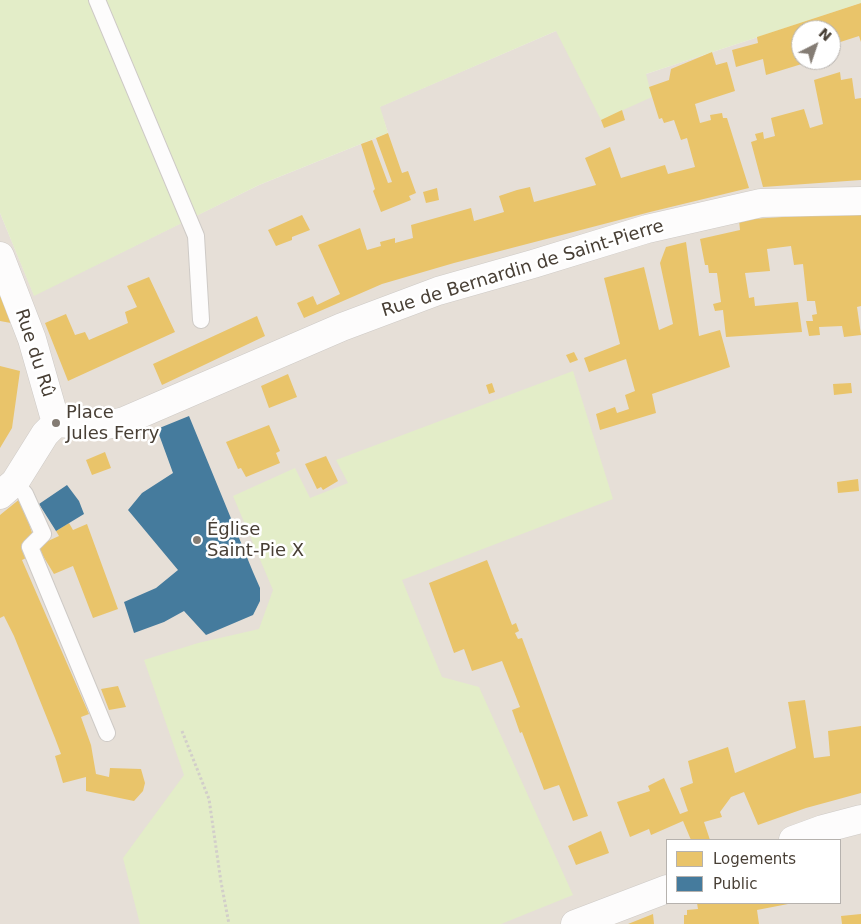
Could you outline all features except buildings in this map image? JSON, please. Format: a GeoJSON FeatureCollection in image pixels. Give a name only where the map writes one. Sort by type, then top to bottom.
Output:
{"type":"FeatureCollection","features":[{"type":"Feature","properties":{"kind":"street","name":"Rue de Bernardin de Saint-Pierre"},"geometry":{"type":"LineString","coordinates":[[56,423],[103,426],[124,422],[342,327],[438,291],[647,229],[761,203],[861,201]]}},
{"type":"Feature","properties":{"kind":"street","name":"Rue du Rû"},"geometry":{"type":"LineString","coordinates":[[0,256],[32,338],[56,423]]}},
{"type":"Feature","properties":{"kind":"street"},"geometry":{"type":"LineString","coordinates":[[8,489],[45,434],[56,423]]}},
{"type":"Feature","properties":{"kind":"street"},"geometry":{"type":"LineString","coordinates":[[796,839],[823,829],[861,819]]}},
{"type":"Feature","properties":{"kind":"street"},"geometry":{"type":"LineString","coordinates":[[575,924],[666,889]]}},
{"type":"Feature","properties":{"kind":"lane"},"geometry":{"type":"LineString","coordinates":[[97,0],[196,236],[201,320]]}},
{"type":"Feature","properties":{"kind":"lane"},"geometry":{"type":"LineString","coordinates":[[8,489],[25,494],[43,534],[30,547],[107,733]]}},
{"type":"Feature","properties":{"kind":"path"},"geometry":{"type":"LineString","coordinates":[[182,731],[209,799],[221,882],[230,924]]}},
{"type":"Feature","properties":{"kind":"shaded area"},"geometry":{"type":"Polygon","coordinates":[[[861,3],[861,924],[0,924],[0,213],[34,295],[259,185],[388,133],[379,107],[556,31],[646,74],[791,26],[791,70],[841,70],[841,20],[810,20],[861,3]]]}},
{"type":"Feature","properties":{"kind":"green space"},"geometry":{"type":"Polygon","coordinates":[[[0,0],[861,0],[861,3],[810,20],[791,20],[791,26],[646,74],[652,97],[601,120],[556,31],[380,107],[388,133],[259,185],[34,296],[0,213],[0,0]]]}},
{"type":"Feature","properties":{"kind":"green space"},"geometry":{"type":"Polygon","coordinates":[[[573,371],[613,499],[402,580],[442,677],[479,687],[573,895],[501,924],[140,924],[123,858],[184,775],[144,660],[198,643],[259,629],[273,590],[233,496],[295,468],[310,498],[348,483],[336,460],[573,371]]]}},
{"type":"Feature","properties":{"kind":"place","name":"Place Jules Ferry"},"geometry":{"type":"Point","coordinates":[56,423]}},
{"type":"Feature","properties":{"kind":"place","name":"Église Saint-Pie X"},"geometry":{"type":"Point","coordinates":[197,540]}}]}
